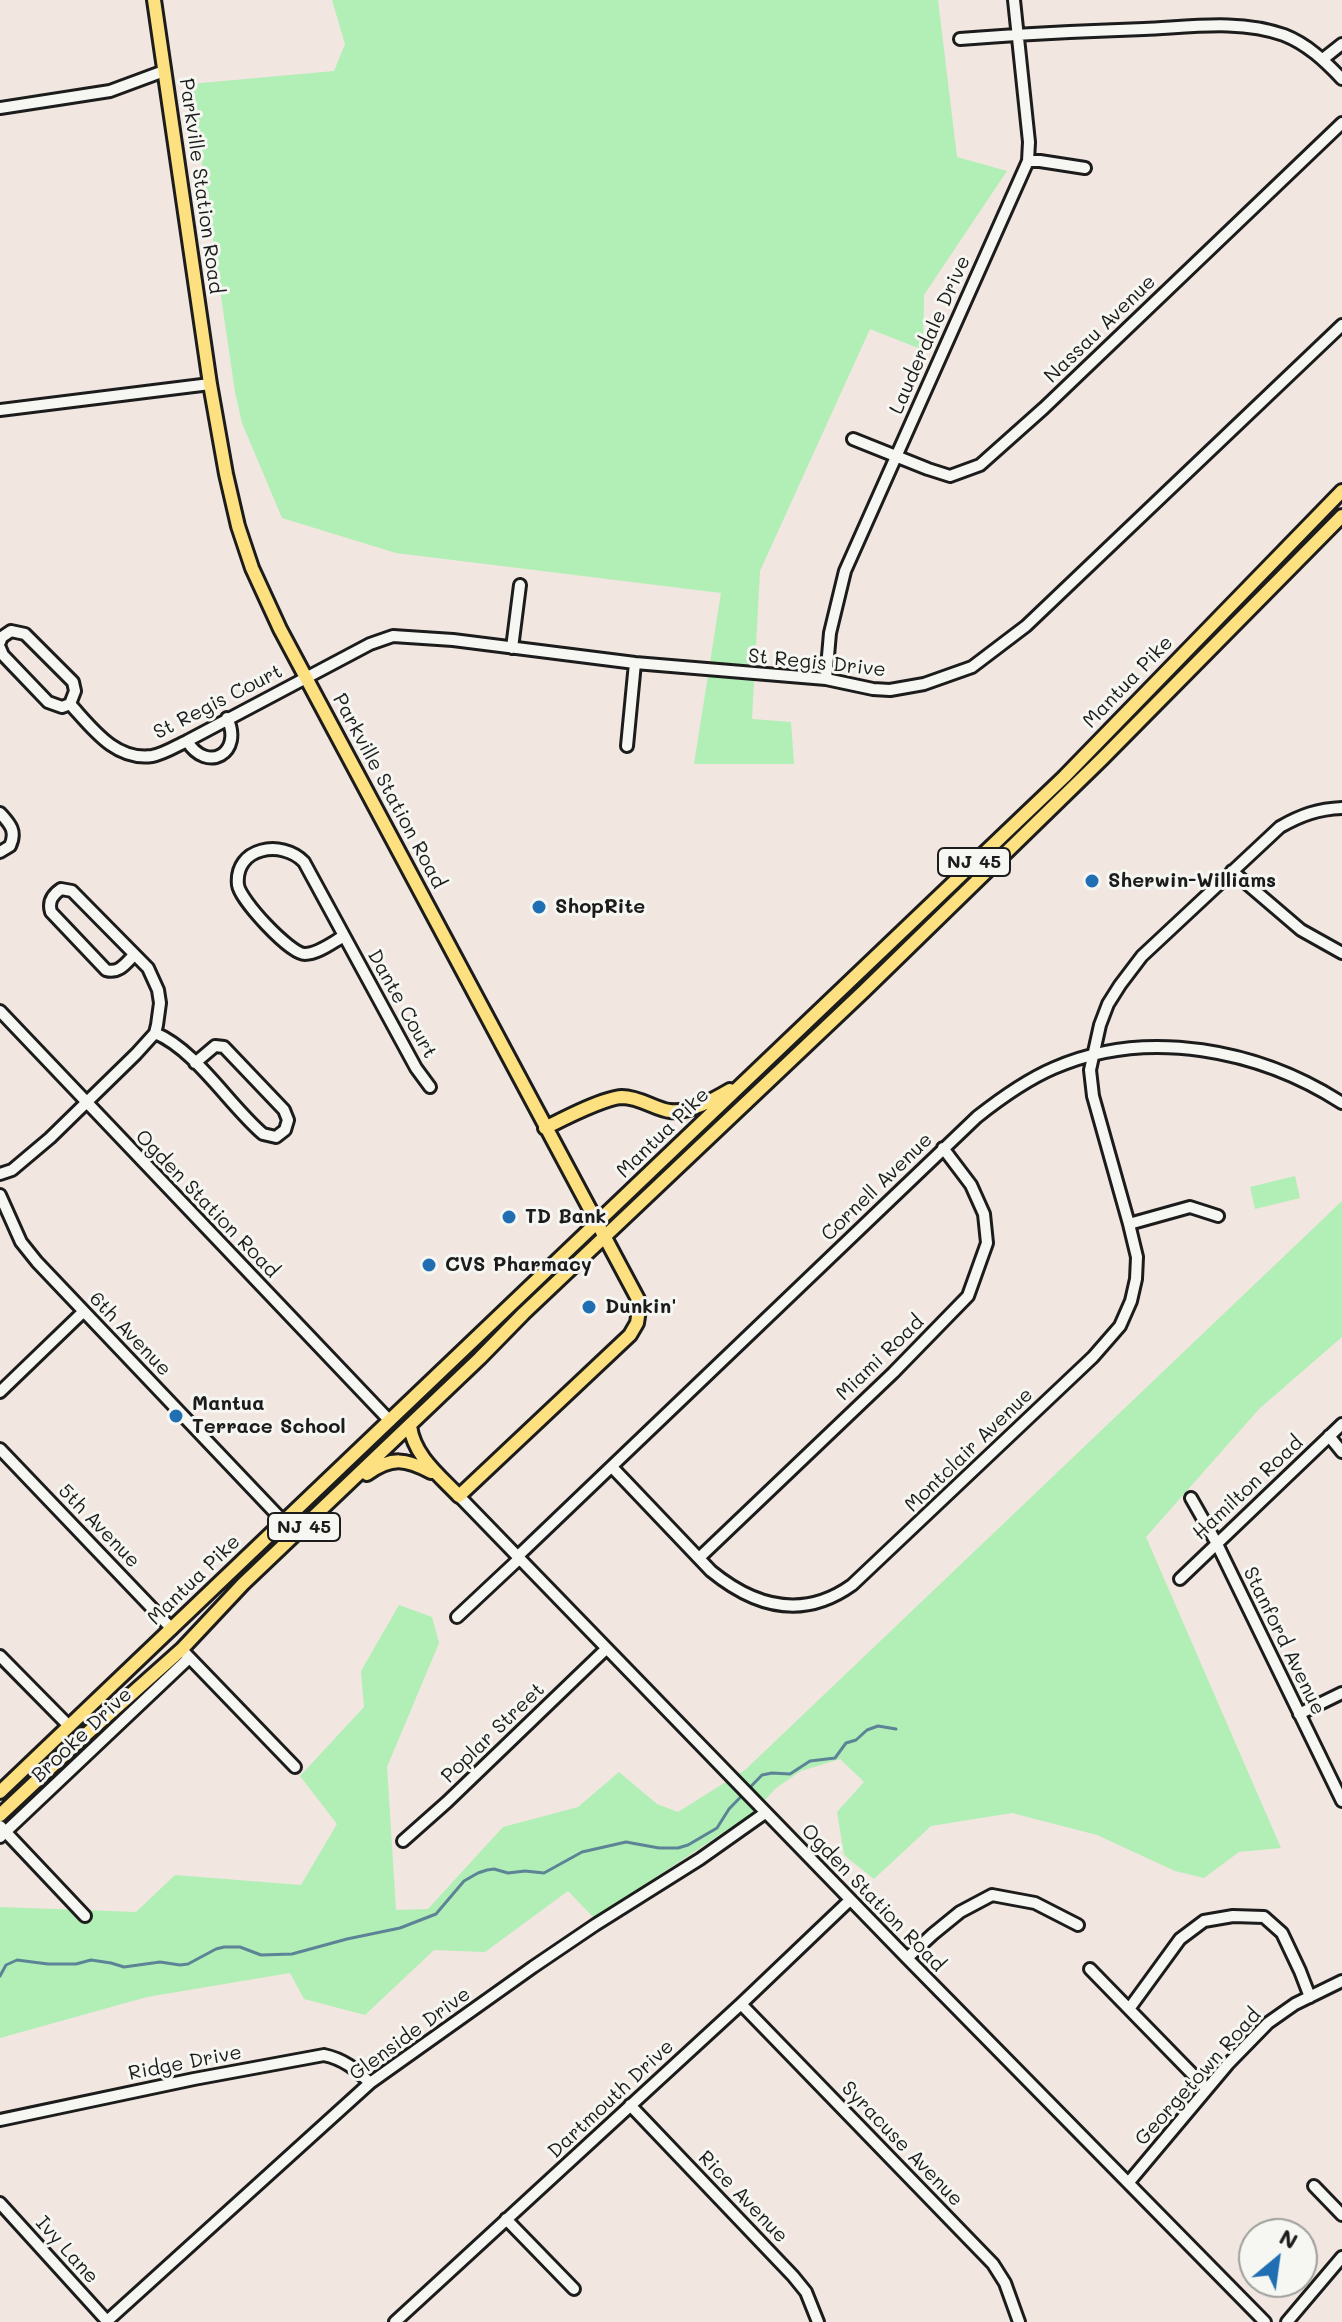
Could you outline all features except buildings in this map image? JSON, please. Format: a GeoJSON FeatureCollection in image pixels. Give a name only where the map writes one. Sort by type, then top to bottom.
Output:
{"type":"FeatureCollection","features":[{"type":"Feature","properties":{"kind":"main road","name":"Parkville Station Road"},"geometry":{"type":"LineString","coordinates":[[154,0],[226,474],[241,535],[262,592],[640,1303],[637,1323],[630,1335],[459,1496]]}},
{"type":"Feature","properties":{"kind":"main road","name":"Mantua Pike"},"geometry":{"type":"LineString","coordinates":[[0,1792],[1064,777],[1342,491]]}},
{"type":"Feature","properties":{"kind":"main road","name":"Mantua Pike"},"geometry":{"type":"LineString","coordinates":[[0,1815],[81,1739],[185,1654],[243,1584],[872,983],[1219,643],[1342,516]]}},
{"type":"Feature","properties":{"kind":"main road"},"geometry":{"type":"LineString","coordinates":[[545,1128],[621,1097],[648,1102],[670,1111],[692,1108],[719,1097],[746,1080]]}},
{"type":"Feature","properties":{"kind":"main road"},"geometry":{"type":"LineString","coordinates":[[410,1426],[417,1451],[459,1496]]}},
{"type":"Feature","properties":{"kind":"main road"},"geometry":{"type":"LineString","coordinates":[[243,1584],[255,1580],[372,1470],[400,1460],[418,1465],[440,1477]]}},
{"type":"Feature","properties":{"kind":"street","name":"Lauderdale Drive"},"geometry":{"type":"LineString","coordinates":[[826,679],[830,633],[845,571],[1028,161],[1029,142],[1014,0]]}},
{"type":"Feature","properties":{"kind":"street"},"geometry":{"type":"LineString","coordinates":[[960,39],[1193,26],[1256,28],[1301,43],[1323,59],[1342,79]]}},
{"type":"Feature","properties":{"kind":"street"},"geometry":{"type":"LineString","coordinates":[[1323,59],[1342,44]]}},
{"type":"Feature","properties":{"kind":"street"},"geometry":{"type":"LineString","coordinates":[[0,108],[110,91],[164,71]]}},
{"type":"Feature","properties":{"kind":"street","name":"Nassau Avenue"},"geometry":{"type":"LineString","coordinates":[[853,439],[950,476],[980,465],[1044,408],[1342,123]]}},
{"type":"Feature","properties":{"kind":"street"},"geometry":{"type":"LineString","coordinates":[[1028,161],[1085,168]]}},
{"type":"Feature","properties":{"kind":"street","name":"St Regis Drive"},"geometry":{"type":"LineString","coordinates":[[306,677],[370,644],[393,636],[635,663],[826,679],[873,689],[890,690],[924,684],[972,667],[1026,626],[1342,325]]}},
{"type":"Feature","properties":{"kind":"street"},"geometry":{"type":"LineString","coordinates":[[0,410],[210,384]]}},
{"type":"Feature","properties":{"kind":"street"},"geometry":{"type":"LineString","coordinates":[[512,648],[520,585]]}},
{"type":"Feature","properties":{"kind":"street","name":"St Regis Court"},"geometry":{"type":"LineString","coordinates":[[0,642],[11,631],[25,634],[73,682],[75,695],[70,704],[62,707],[48,702],[3,655],[0,648]]}},
{"type":"Feature","properties":{"kind":"street"},"geometry":{"type":"LineString","coordinates":[[627,746],[635,663]]}},
{"type":"Feature","properties":{"kind":"street","name":"St Regis Court"},"geometry":{"type":"LineString","coordinates":[[70,704],[113,748],[125,754],[151,756],[187,741],[306,677]]}},
{"type":"Feature","properties":{"kind":"street"},"geometry":{"type":"LineString","coordinates":[[187,741],[193,750],[206,758],[219,756],[230,747],[233,737],[227,718]]}},
{"type":"Feature","properties":{"kind":"street","name":"Montclair Avenue"},"geometry":{"type":"LineString","coordinates":[[612,1467],[699,1558],[726,1583],[747,1596],[769,1604],[815,1603],[838,1595],[852,1585],[1120,1326],[1131,1301],[1137,1257],[1093,1096],[1090,1070],[1108,1004],[1142,956],[1280,827],[1302,815],[1342,808]]}},
{"type":"Feature","properties":{"kind":"street"},"geometry":{"type":"LineString","coordinates":[[0,813],[11,824],[14,833],[10,846],[0,852]]}},
{"type":"Feature","properties":{"kind":"street","name":"Dante Court"},"geometry":{"type":"LineString","coordinates":[[344,936],[311,953],[302,954],[290,948],[242,897],[238,880],[245,862],[253,854],[271,849],[289,851],[308,867],[416,1068],[430,1087]]}},
{"type":"Feature","properties":{"kind":"street"},"geometry":{"type":"LineString","coordinates":[[1232,871],[1301,930],[1342,953]]}},
{"type":"Feature","properties":{"kind":"street"},"geometry":{"type":"LineString","coordinates":[[0,1174],[12,1170],[29,1157],[128,1062],[155,1033],[159,1014],[158,990],[148,968],[72,891],[61,889],[52,897],[51,912],[106,970],[117,970],[134,955]]}},
{"type":"Feature","properties":{"kind":"street","name":"Ogden Station Road"},"geometry":{"type":"LineString","coordinates":[[0,1011],[390,1421]]}},
{"type":"Feature","properties":{"kind":"street"},"geometry":{"type":"LineString","coordinates":[[155,1033],[175,1044],[263,1134],[276,1137],[285,1130],[288,1120],[284,1110],[224,1047],[215,1046],[195,1063]]}},
{"type":"Feature","properties":{"kind":"street","name":"Cornell Avenue"},"geometry":{"type":"LineString","coordinates":[[457,1617],[943,1148],[1000,1099],[1032,1078],[1094,1054],[1137,1048],[1211,1051],[1264,1064],[1317,1087],[1342,1103]]}},
{"type":"Feature","properties":{"kind":"street","name":"Miami Road"},"geometry":{"type":"LineString","coordinates":[[699,1558],[893,1373],[968,1296],[987,1243],[985,1222],[971,1185],[943,1148]]}},
{"type":"Feature","properties":{"kind":"street","name":"6th Avenue"},"geometry":{"type":"LineString","coordinates":[[0,1195],[21,1242],[83,1312],[284,1522]]}},
{"type":"Feature","properties":{"kind":"street"},"geometry":{"type":"LineString","coordinates":[[1129,1224],[1190,1207],[1218,1216]]}},
{"type":"Feature","properties":{"kind":"street"},"geometry":{"type":"LineString","coordinates":[[0,1392],[83,1312]]}},
{"type":"Feature","properties":{"kind":"street","name":"Hamilton Road"},"geometry":{"type":"LineString","coordinates":[[1180,1579],[1342,1424]]}},
{"type":"Feature","properties":{"kind":"street"},"geometry":{"type":"LineString","coordinates":[[1329,1436],[1342,1452]]}},
{"type":"Feature","properties":{"kind":"street","name":"5th Avenue"},"geometry":{"type":"LineString","coordinates":[[0,1449],[172,1629]]}},
{"type":"Feature","properties":{"kind":"street","name":"Ogden Station Road"},"geometry":{"type":"LineString","coordinates":[[459,1496],[1265,2322]]}},
{"type":"Feature","properties":{"kind":"street","name":"Stanford Avenue"},"geometry":{"type":"LineString","coordinates":[[1191,1498],[1216,1542],[1342,1801]]}},
{"type":"Feature","properties":{"kind":"street","name":"Poplar Street"},"geometry":{"type":"LineString","coordinates":[[403,1841],[606,1649]]}},
{"type":"Feature","properties":{"kind":"street"},"geometry":{"type":"LineString","coordinates":[[185,1654],[295,1767]]}},
{"type":"Feature","properties":{"kind":"street","name":"Brooke Drive"},"geometry":{"type":"LineString","coordinates":[[2,1832],[185,1654]]}},
{"type":"Feature","properties":{"kind":"street"},"geometry":{"type":"LineString","coordinates":[[0,1656],[69,1726]]}},
{"type":"Feature","properties":{"kind":"street"},"geometry":{"type":"LineString","coordinates":[[1299,1714],[1342,1693]]}},
{"type":"Feature","properties":{"kind":"street","name":"Glenside Drive"},"geometry":{"type":"LineString","coordinates":[[106,2322],[370,2083],[546,1959],[723,1844],[765,1813]]}},
{"type":"Feature","properties":{"kind":"street"},"geometry":{"type":"LineString","coordinates":[[2,1832],[85,1916]]}},
{"type":"Feature","properties":{"kind":"street"},"geometry":{"type":"LineString","coordinates":[[907,1958],[960,1912],[992,1895],[1035,1903],[1078,1925]]}},
{"type":"Feature","properties":{"kind":"street","name":"Dartmouth Drive"},"geometry":{"type":"LineString","coordinates":[[395,2322],[850,1900]]}},
{"type":"Feature","properties":{"kind":"street"},"geometry":{"type":"LineString","coordinates":[[1129,2009],[1180,1939],[1204,1921],[1233,1916],[1264,1917],[1282,1933],[1310,1997]]}},
{"type":"Feature","properties":{"kind":"street"},"geometry":{"type":"LineString","coordinates":[[1090,1969],[1207,2089]]}},
{"type":"Feature","properties":{"kind":"street","name":"Georgetown Road"},"geometry":{"type":"LineString","coordinates":[[1129,2182],[1207,2089],[1268,2023],[1342,1981]]}},
{"type":"Feature","properties":{"kind":"street","name":"Syracuse Avenue"},"geometry":{"type":"LineString","coordinates":[[741,2004],[993,2264],[1005,2283],[1019,2322]]}},
{"type":"Feature","properties":{"kind":"street","name":"Ridge Drive"},"geometry":{"type":"LineString","coordinates":[[0,2120],[324,2055],[358,2070],[370,2083]]}},
{"type":"Feature","properties":{"kind":"street","name":"Rice Avenue"},"geometry":{"type":"LineString","coordinates":[[630,2105],[793,2276],[806,2292],[818,2322]]}},
{"type":"Feature","properties":{"kind":"street"},"geometry":{"type":"LineString","coordinates":[[1314,2186],[1342,2215]]}},
{"type":"Feature","properties":{"kind":"street","name":"Ivy Lane"},"geometry":{"type":"LineString","coordinates":[[0,2203],[106,2322]]}},
{"type":"Feature","properties":{"kind":"street"},"geometry":{"type":"LineString","coordinates":[[506,2219],[574,2289]]}},
{"type":"Feature","properties":{"kind":"street"},"geometry":{"type":"LineString","coordinates":[[1287,2322],[1342,2257]]}},
{"type":"Feature","properties":{"kind":"green space"},"geometry":{"type":"Polygon","coordinates":[[[332,0],[938,0],[957,157],[1007,171],[924,295],[923,350],[870,329],[760,571],[752,719],[791,722],[794,764],[694,764],[721,593],[396,553],[282,518],[242,423],[235,392],[190,84],[334,71],[345,44],[332,0]]]}},
{"type":"Feature","properties":{"kind":"green space"},"geometry":{"type":"Polygon","coordinates":[[[1295,1176],[1300,1198],[1255,1209],[1250,1187],[1295,1176]]]}},
{"type":"Feature","properties":{"kind":"green space"},"geometry":{"type":"Polygon","coordinates":[[[1342,1201],[1342,1337],[1259,1409],[1146,1537],[1281,1848],[1239,1852],[1204,1878],[1175,1871],[1097,1835],[1012,1813],[931,1826],[874,1879],[844,1855],[837,1812],[864,1782],[840,1759],[801,1771],[776,1788],[753,1813],[594,1918],[568,1891],[485,1952],[434,1950],[365,2015],[304,1999],[290,1973],[147,1997],[0,2038],[0,1907],[136,1912],[175,1875],[301,1885],[337,1824],[300,1776],[364,1707],[361,1671],[399,1605],[432,1617],[439,1643],[387,1767],[396,1910],[428,1909],[503,1827],[578,1807],[619,1772],[657,1804],[678,1812],[745,1770],[1342,1201]]]}},
{"type":"Feature","properties":{"kind":"waterway"},"geometry":{"type":"LineString","coordinates":[[0,1976],[6,1965],[17,1960],[48,1964],[76,1964],[91,1960],[124,1967],[160,1962],[180,1965],[224,1947],[240,1947],[261,1955],[292,1954],[400,1928],[436,1914],[464,1881],[487,1870],[544,1873],[582,1852],[626,1842],[659,1848],[688,1845],[717,1828],[729,1809],[762,1775],[790,1774],[810,1761],[835,1758],[846,1743],[878,1726],[896,1729]]}},
{"type":"Feature","properties":{"kind":"place","name":"Sherwin-Williams"},"geometry":{"type":"Point","coordinates":[1092,881]}},
{"type":"Feature","properties":{"kind":"place","name":"ShopRite"},"geometry":{"type":"Point","coordinates":[539,907]}},
{"type":"Feature","properties":{"kind":"place","name":"TD Bank"},"geometry":{"type":"Point","coordinates":[509,1217]}},
{"type":"Feature","properties":{"kind":"place","name":"CVS Pharmacy"},"geometry":{"type":"Point","coordinates":[429,1265]}},
{"type":"Feature","properties":{"kind":"place","name":"Dunkin'"},"geometry":{"type":"Point","coordinates":[589,1307]}},
{"type":"Feature","properties":{"kind":"place","name":"Mantua Terrace School"},"geometry":{"type":"Point","coordinates":[176,1416]}}]}
